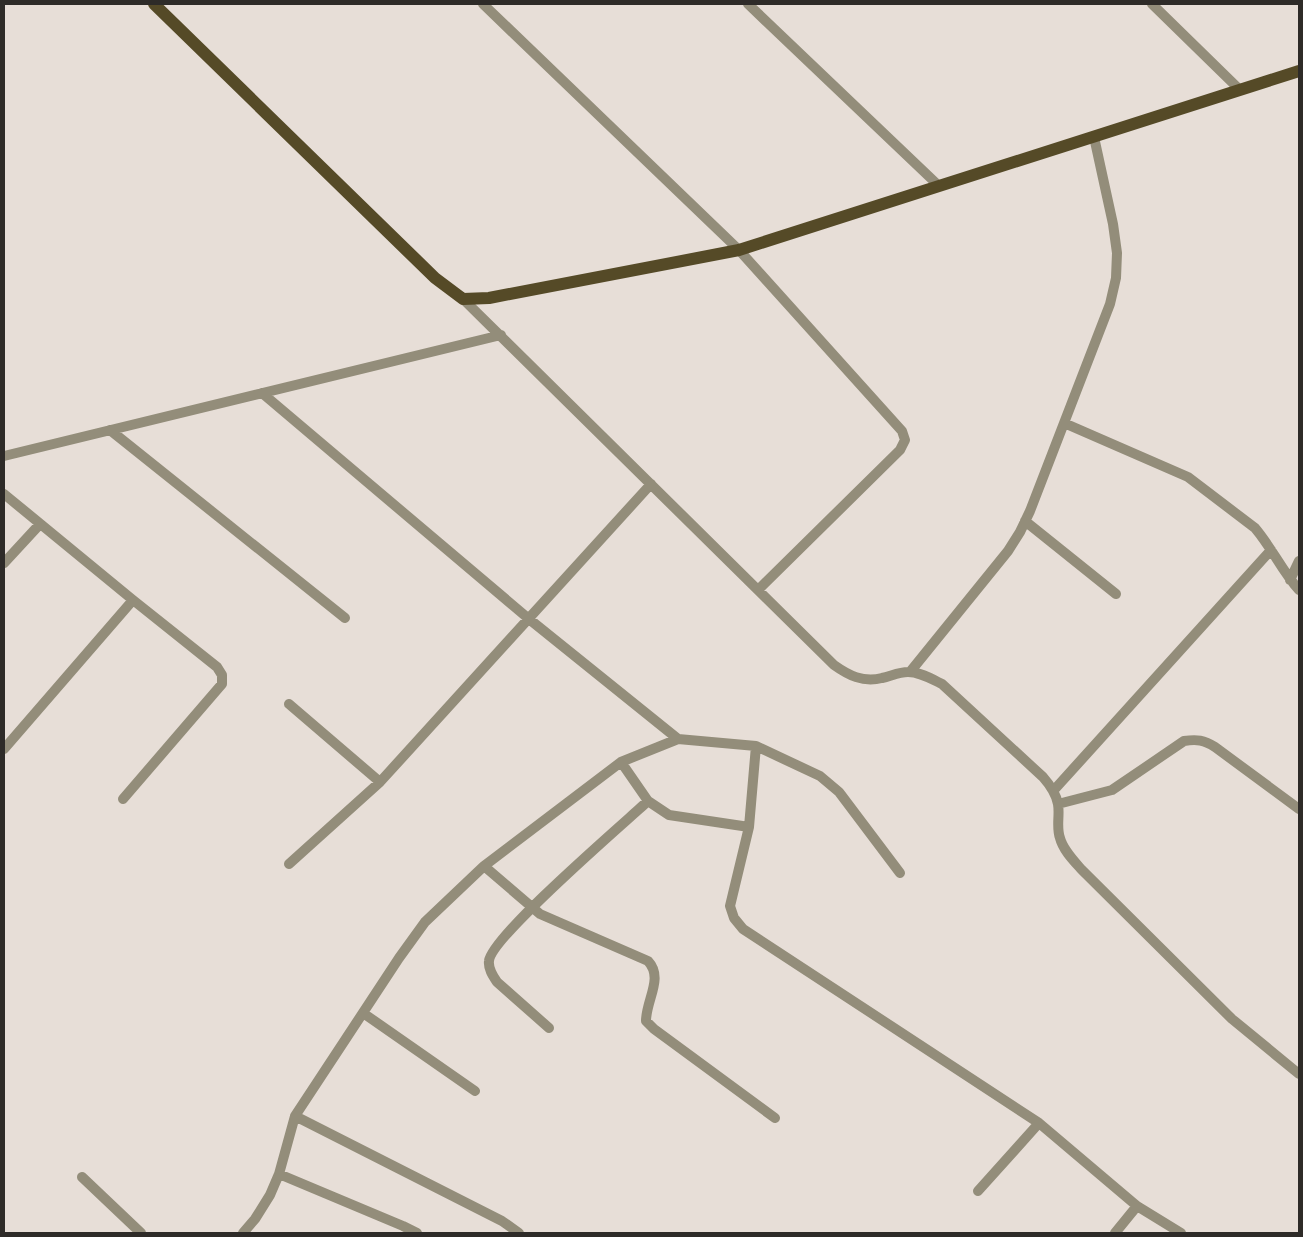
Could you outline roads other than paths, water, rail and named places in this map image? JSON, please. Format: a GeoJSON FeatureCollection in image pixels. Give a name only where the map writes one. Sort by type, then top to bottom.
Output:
{"type":"FeatureCollection","features":[{"type":"Feature","properties":{"kind":"main road"},"geometry":{"type":"LineString","coordinates":[[154,4],[435,278],[464,299],[489,298],[739,250],[1299,71]]}},
{"type":"Feature","properties":{"kind":"street"},"geometry":{"type":"LineString","coordinates":[[483,4],[739,250],[902,431],[905,440],[900,450],[758,590]]}},
{"type":"Feature","properties":{"kind":"street"},"geometry":{"type":"LineString","coordinates":[[748,4],[939,186]]}},
{"type":"Feature","properties":{"kind":"street"},"geometry":{"type":"LineString","coordinates":[[1152,4],[1240,90]]}},
{"type":"Feature","properties":{"kind":"street"},"geometry":{"type":"LineString","coordinates":[[910,672],[1008,551],[1025,522],[1110,304],[1116,278],[1117,252],[1113,224],[1094,137]]}},
{"type":"Feature","properties":{"kind":"street"},"geometry":{"type":"LineString","coordinates":[[464,299],[834,665],[849,675],[866,680],[880,679],[910,672],[926,676],[942,684],[1043,777],[1054,790],[1058,804],[1057,826],[1060,840],[1069,856],[1232,1018],[1299,1074]]}},
{"type":"Feature","properties":{"kind":"street"},"geometry":{"type":"LineString","coordinates":[[4,456],[500,335]]}},
{"type":"Feature","properties":{"kind":"street"},"geometry":{"type":"LineString","coordinates":[[262,393],[529,619],[678,739]]}},
{"type":"Feature","properties":{"kind":"street"},"geometry":{"type":"LineString","coordinates":[[1064,423],[1188,477],[1255,528],[1272,550],[1290,580],[1299,590]]}},
{"type":"Feature","properties":{"kind":"street"},"geometry":{"type":"LineString","coordinates":[[110,430],[345,618]]}},
{"type":"Feature","properties":{"kind":"street"},"geometry":{"type":"LineString","coordinates":[[289,864],[380,782],[652,484]]}},
{"type":"Feature","properties":{"kind":"street"},"geometry":{"type":"LineString","coordinates":[[4,494],[132,600],[217,667],[222,675],[222,684],[123,799]]}},
{"type":"Feature","properties":{"kind":"street"},"geometry":{"type":"LineString","coordinates":[[1025,522],[1116,594]]}},
{"type":"Feature","properties":{"kind":"street"},"geometry":{"type":"LineString","coordinates":[[4,563],[40,524]]}},
{"type":"Feature","properties":{"kind":"street"},"geometry":{"type":"LineString","coordinates":[[1054,790],[1272,550]]}},
{"type":"Feature","properties":{"kind":"street"},"geometry":{"type":"LineString","coordinates":[[1290,580],[1299,561]]}},
{"type":"Feature","properties":{"kind":"street"},"geometry":{"type":"LineString","coordinates":[[4,749],[132,600]]}},
{"type":"Feature","properties":{"kind":"street"},"geometry":{"type":"LineString","coordinates":[[289,704],[380,782]]}},
{"type":"Feature","properties":{"kind":"street"},"geometry":{"type":"LineString","coordinates":[[243,1233],[256,1219],[270,1195],[279,1174],[295,1116],[399,958],[425,922],[484,866],[621,762],[678,739],[756,746],[820,776],[829,783],[839,792],[900,873]]}},
{"type":"Feature","properties":{"kind":"street"},"geometry":{"type":"LineString","coordinates":[[1058,804],[1112,790],[1184,742],[1195,740],[1205,741],[1215,747],[1299,809]]}},
{"type":"Feature","properties":{"kind":"street"},"geometry":{"type":"LineString","coordinates":[[756,746],[749,827],[730,906],[734,918],[743,929],[1039,1123],[1137,1206],[1181,1233]]}},
{"type":"Feature","properties":{"kind":"street"},"geometry":{"type":"LineString","coordinates":[[621,762],[648,801],[669,815],[749,827]]}},
{"type":"Feature","properties":{"kind":"street"},"geometry":{"type":"LineString","coordinates":[[549,1028],[497,982],[491,973],[489,961],[493,951],[532,907],[648,801]]}},
{"type":"Feature","properties":{"kind":"street"},"geometry":{"type":"LineString","coordinates":[[484,866],[540,914],[648,961],[655,968],[656,978],[646,1011],[646,1021],[654,1029],[775,1118]]}},
{"type":"Feature","properties":{"kind":"street"},"geometry":{"type":"LineString","coordinates":[[363,1013],[474,1091]]}},
{"type":"Feature","properties":{"kind":"street"},"geometry":{"type":"LineString","coordinates":[[295,1116],[494,1217],[519,1233]]}},
{"type":"Feature","properties":{"kind":"street"},"geometry":{"type":"LineString","coordinates":[[978,1191],[1039,1123]]}},
{"type":"Feature","properties":{"kind":"street"},"geometry":{"type":"LineString","coordinates":[[279,1174],[416,1233]]}},
{"type":"Feature","properties":{"kind":"street"},"geometry":{"type":"LineString","coordinates":[[82,1177],[141,1233]]}},
{"type":"Feature","properties":{"kind":"street"},"geometry":{"type":"LineString","coordinates":[[1115,1233],[1137,1206]]}}]}
